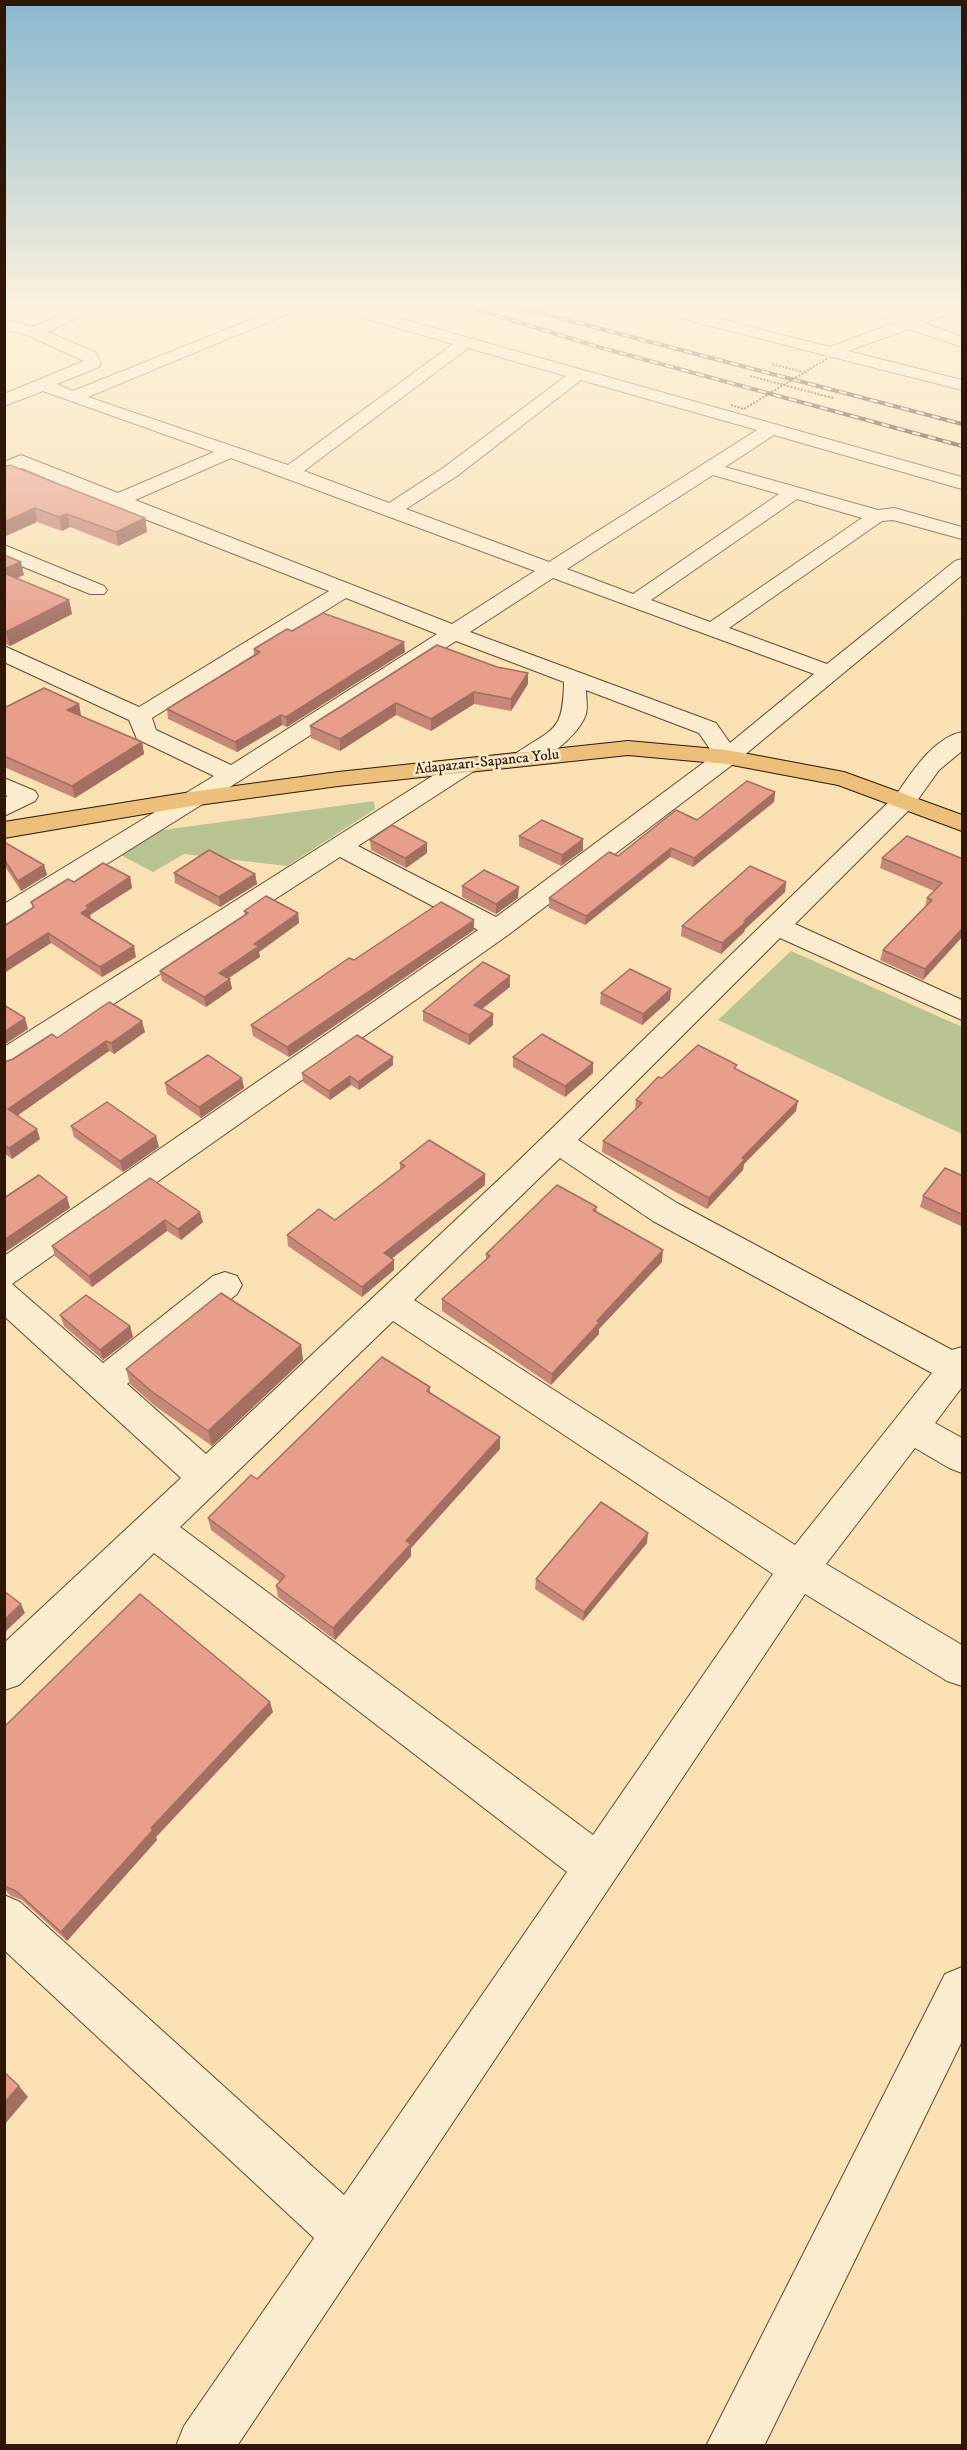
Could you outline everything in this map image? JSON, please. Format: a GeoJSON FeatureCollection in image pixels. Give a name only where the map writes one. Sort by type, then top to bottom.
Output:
{"type":"FeatureCollection","features":[{"type":"Feature","properties":{"kind":"main road","name":"Adapazarı-Sapanca Yolu"},"geometry":{"type":"LineString","coordinates":[[4,830],[191,799],[628,748],[727,757],[843,779],[905,800],[963,824]]}},
{"type":"Feature","properties":{"kind":"street"},"geometry":{"type":"LineString","coordinates":[[134,420],[291,472],[550,571],[832,673]]}},
{"type":"Feature","properties":{"kind":"street"},"geometry":{"type":"LineString","coordinates":[[291,472],[360,420]]}},
{"type":"Feature","properties":{"kind":"street"},"geometry":{"type":"LineString","coordinates":[[390,511],[450,472],[519,420]]}},
{"type":"Feature","properties":{"kind":"street"},"geometry":{"type":"LineString","coordinates":[[740,420],[963,483]]}},
{"type":"Feature","properties":{"kind":"street"},"geometry":{"type":"LineString","coordinates":[[4,916],[232,775],[771,429]]}},
{"type":"Feature","properties":{"kind":"street"},"geometry":{"type":"LineString","coordinates":[[116,501],[231,451]]}},
{"type":"Feature","properties":{"kind":"street"},"geometry":{"type":"LineString","coordinates":[[10,462],[708,728],[727,757]]}},
{"type":"Feature","properties":{"kind":"street"},"geometry":{"type":"LineString","coordinates":[[710,468],[877,516],[894,514],[963,533]]}},
{"type":"Feature","properties":{"kind":"street"},"geometry":{"type":"LineString","coordinates":[[635,602],[795,492]]}},
{"type":"Feature","properties":{"kind":"street"},"geometry":{"type":"LineString","coordinates":[[712,630],[877,516]]}},
{"type":"Feature","properties":{"kind":"street"},"geometry":{"type":"LineString","coordinates":[[4,551],[97,590]]}},
{"type":"Feature","properties":{"kind":"street"},"geometry":{"type":"LineString","coordinates":[[4,1274],[498,929],[727,757],[963,565]]}},
{"type":"Feature","properties":{"kind":"street"},"geometry":{"type":"LineString","coordinates":[[140,716],[344,590]]}},
{"type":"Feature","properties":{"kind":"street"},"geometry":{"type":"LineString","coordinates":[[4,653],[140,716],[145,734],[232,775]]}},
{"type":"Feature","properties":{"kind":"street"},"geometry":{"type":"LineString","coordinates":[[524,759],[565,731],[575,713],[575,678]]}},
{"type":"Feature","properties":{"kind":"street"},"geometry":{"type":"LineString","coordinates":[[4,1671],[154,1530],[557,1141],[905,800],[930,765],[963,739]]}},
{"type":"Feature","properties":{"kind":"street"},"geometry":{"type":"LineString","coordinates":[[4,1061],[465,766]]}},
{"type":"Feature","properties":{"kind":"street"},"geometry":{"type":"LineString","coordinates":[[4,785],[26,796],[4,809]]}},
{"type":"Feature","properties":{"kind":"street"},"geometry":{"type":"LineString","coordinates":[[340,847],[498,929]]}},
{"type":"Feature","properties":{"kind":"street"},"geometry":{"type":"LineString","coordinates":[[777,926],[963,1011]]}},
{"type":"Feature","properties":{"kind":"street"},"geometry":{"type":"LineString","coordinates":[[204,2445],[800,1569],[959,1365],[665,1212],[557,1141]]}},
{"type":"Feature","properties":{"kind":"street"},"geometry":{"type":"LineString","coordinates":[[101,1385],[225,1285]]}},
{"type":"Feature","properties":{"kind":"street"},"geometry":{"type":"LineString","coordinates":[[4,1295],[101,1385],[207,1478]]}},
{"type":"Feature","properties":{"kind":"street"},"geometry":{"type":"LineString","coordinates":[[391,1302],[800,1569],[963,1667]]}},
{"type":"Feature","properties":{"kind":"street"},"geometry":{"type":"LineString","coordinates":[[911,1427],[963,1457]]}},
{"type":"Feature","properties":{"kind":"street"},"geometry":{"type":"LineString","coordinates":[[154,1530],[598,1867]]}},
{"type":"Feature","properties":{"kind":"street"},"geometry":{"type":"LineString","coordinates":[[4,1918],[349,2235]]}},
{"type":"Feature","properties":{"kind":"street"},"geometry":{"type":"LineString","coordinates":[[734,2445],[963,1992]]}},
{"type":"Feature","properties":{"kind":"green space"},"geometry":{"type":"Polygon","coordinates":[[[374,801],[375,809],[287,866],[184,854],[153,872],[117,853],[149,832],[374,801]]]}},
{"type":"Feature","properties":{"kind":"green space"},"geometry":{"type":"Polygon","coordinates":[[[791,951],[962,1027],[962,1134],[718,1020],[791,951]]]}},
{"type":"Feature","properties":{"kind":"building"},"geometry":{"type":"Polygon","coordinates":[[[10,465],[145,518],[116,532],[67,514],[59,517],[35,508],[4,522],[4,467],[10,465]]]}},
{"type":"Feature","properties":{"kind":"building"},"geometry":{"type":"Polygon","coordinates":[[[4,555],[21,562],[4,569],[4,555]]]}},
{"type":"Feature","properties":{"kind":"building"},"geometry":{"type":"Polygon","coordinates":[[[4,573],[69,600],[6,632],[4,631],[4,573]]]}},
{"type":"Feature","properties":{"kind":"building"},"geometry":{"type":"Polygon","coordinates":[[[323,613],[404,642],[286,717],[281,715],[235,742],[167,709],[260,652],[254,649],[287,629],[292,631],[323,613]]]}},
{"type":"Feature","properties":{"kind":"building"},"geometry":{"type":"Polygon","coordinates":[[[437,645],[497,667],[528,673],[511,699],[474,692],[431,719],[396,703],[340,739],[310,726],[437,645]]]}},
{"type":"Feature","properties":{"kind":"building"},"geometry":{"type":"Polygon","coordinates":[[[44,688],[79,704],[67,710],[142,742],[72,786],[4,756],[4,708],[44,688]]]}},
{"type":"Feature","properties":{"kind":"building"},"geometry":{"type":"Polygon","coordinates":[[[747,781],[775,792],[694,858],[671,848],[586,916],[549,898],[609,852],[618,856],[676,810],[697,820],[747,781]]]}},
{"type":"Feature","properties":{"kind":"building"},"geometry":{"type":"Polygon","coordinates":[[[542,820],[583,839],[562,855],[519,836],[542,820]]]}},
{"type":"Feature","properties":{"kind":"building"},"geometry":{"type":"Polygon","coordinates":[[[392,825],[427,843],[405,858],[370,840],[392,825]]]}},
{"type":"Feature","properties":{"kind":"building"},"geometry":{"type":"Polygon","coordinates":[[[907,836],[963,859],[963,928],[925,969],[883,950],[932,900],[927,898],[942,883],[882,858],[907,836]]]}},
{"type":"Feature","properties":{"kind":"building"},"geometry":{"type":"Polygon","coordinates":[[[4,842],[44,865],[18,881],[4,859],[4,842]]]}},
{"type":"Feature","properties":{"kind":"building"},"geometry":{"type":"Polygon","coordinates":[[[209,850],[255,874],[219,897],[174,873],[209,850]]]}},
{"type":"Feature","properties":{"kind":"building"},"geometry":{"type":"Polygon","coordinates":[[[103,863],[130,877],[86,906],[89,908],[81,913],[134,946],[100,967],[48,933],[4,961],[4,926],[34,907],[31,902],[68,879],[74,882],[103,863]]]}},
{"type":"Feature","properties":{"kind":"building"},"geometry":{"type":"Polygon","coordinates":[[[750,866],[786,882],[722,943],[682,926],[750,866]]]}},
{"type":"Feature","properties":{"kind":"building"},"geometry":{"type":"Polygon","coordinates":[[[484,870],[519,887],[496,904],[462,886],[484,870]]]}},
{"type":"Feature","properties":{"kind":"building"},"geometry":{"type":"Polygon","coordinates":[[[266,896],[298,913],[254,944],[259,946],[219,973],[230,979],[204,997],[160,971],[248,913],[244,911],[266,896]]]}},
{"type":"Feature","properties":{"kind":"building"},"geometry":{"type":"Polygon","coordinates":[[[441,902],[474,920],[287,1047],[251,1025],[349,958],[354,960],[441,902]]]}},
{"type":"Feature","properties":{"kind":"building"},"geometry":{"type":"Polygon","coordinates":[[[483,962],[510,976],[474,1005],[493,1014],[469,1035],[423,1011],[483,962]]]}},
{"type":"Feature","properties":{"kind":"building"},"geometry":{"type":"Polygon","coordinates":[[[630,969],[671,989],[643,1014],[601,993],[630,969]]]}},
{"type":"Feature","properties":{"kind":"building"},"geometry":{"type":"Polygon","coordinates":[[[109,1002],[142,1021],[111,1043],[106,1041],[8,1109],[37,1129],[9,1148],[4,1145],[4,1062],[13,1059],[52,1034],[57,1038],[109,1002]]]}},
{"type":"Feature","properties":{"kind":"building"},"geometry":{"type":"Polygon","coordinates":[[[4,1005],[25,1018],[4,1032],[4,1005]]]}},
{"type":"Feature","properties":{"kind":"building"},"geometry":{"type":"Polygon","coordinates":[[[542,1034],[593,1063],[565,1086],[513,1057],[542,1034]]]}},
{"type":"Feature","properties":{"kind":"building"},"geometry":{"type":"Polygon","coordinates":[[[357,1035],[393,1057],[358,1082],[350,1076],[329,1091],[302,1073],[357,1035]]]}},
{"type":"Feature","properties":{"kind":"building"},"geometry":{"type":"Polygon","coordinates":[[[698,1045],[737,1065],[734,1068],[798,1101],[742,1158],[745,1159],[709,1198],[603,1141],[642,1103],[636,1100],[658,1077],[662,1078],[698,1045]]]}},
{"type":"Feature","properties":{"kind":"building"},"geometry":{"type":"Polygon","coordinates":[[[208,1055],[242,1078],[199,1107],[165,1083],[208,1055]]]}},
{"type":"Feature","properties":{"kind":"building"},"geometry":{"type":"Polygon","coordinates":[[[107,1102],[156,1136],[120,1161],[71,1126],[107,1102]]]}},
{"type":"Feature","properties":{"kind":"building"},"geometry":{"type":"Polygon","coordinates":[[[429,1140],[485,1174],[384,1253],[394,1260],[362,1287],[287,1235],[319,1209],[335,1220],[405,1166],[400,1163],[429,1140]]]}},
{"type":"Feature","properties":{"kind":"building"},"geometry":{"type":"Polygon","coordinates":[[[945,1168],[963,1176],[963,1215],[923,1196],[945,1168]]]}},
{"type":"Feature","properties":{"kind":"building"},"geometry":{"type":"Polygon","coordinates":[[[39,1175],[67,1197],[4,1240],[4,1198],[39,1175]]]}},
{"type":"Feature","properties":{"kind":"building"},"geometry":{"type":"Polygon","coordinates":[[[150,1178],[200,1212],[178,1229],[165,1220],[89,1276],[52,1246],[150,1178]]]}},
{"type":"Feature","properties":{"kind":"building"},"geometry":{"type":"Polygon","coordinates":[[[557,1185],[597,1207],[593,1210],[663,1250],[597,1321],[600,1322],[552,1374],[442,1299],[490,1256],[486,1254],[557,1185]]]}},
{"type":"Feature","properties":{"kind":"building"},"geometry":{"type":"Polygon","coordinates":[[[221,1293],[301,1345],[208,1431],[151,1391],[126,1369],[221,1293]]]}},
{"type":"Feature","properties":{"kind":"building"},"geometry":{"type":"Polygon","coordinates":[[[86,1295],[130,1326],[100,1350],[60,1315],[86,1295]]]}},
{"type":"Feature","properties":{"kind":"building"},"geometry":{"type":"Polygon","coordinates":[[[382,1357],[430,1387],[427,1391],[500,1437],[406,1541],[411,1544],[333,1628],[276,1586],[285,1576],[208,1518],[251,1475],[257,1479],[382,1357]]]}},
{"type":"Feature","properties":{"kind":"building"},"geometry":{"type":"Polygon","coordinates":[[[601,1502],[648,1533],[584,1612],[536,1579],[601,1502]]]}},
{"type":"Feature","properties":{"kind":"building"},"geometry":{"type":"Polygon","coordinates":[[[4,1591],[21,1604],[4,1620],[4,1591]]]}},
{"type":"Feature","properties":{"kind":"building"},"geometry":{"type":"Polygon","coordinates":[[[140,1594],[270,1702],[151,1828],[153,1830],[61,1932],[16,1891],[4,1886],[4,1727],[140,1594]]]}},
{"type":"Feature","properties":{"kind":"building"},"geometry":{"type":"Polygon","coordinates":[[[4,2072],[19,2086],[4,2103],[4,2072]]]}},
{"type":"Feature","properties":{"kind":"railway"},"geometry":{"type":"LineString","coordinates":[[868,420],[962,446]]}},
{"type":"Feature","properties":{"kind":"railway"},"geometry":{"type":"LineString","coordinates":[[948,420],[962,424]]}}]}
